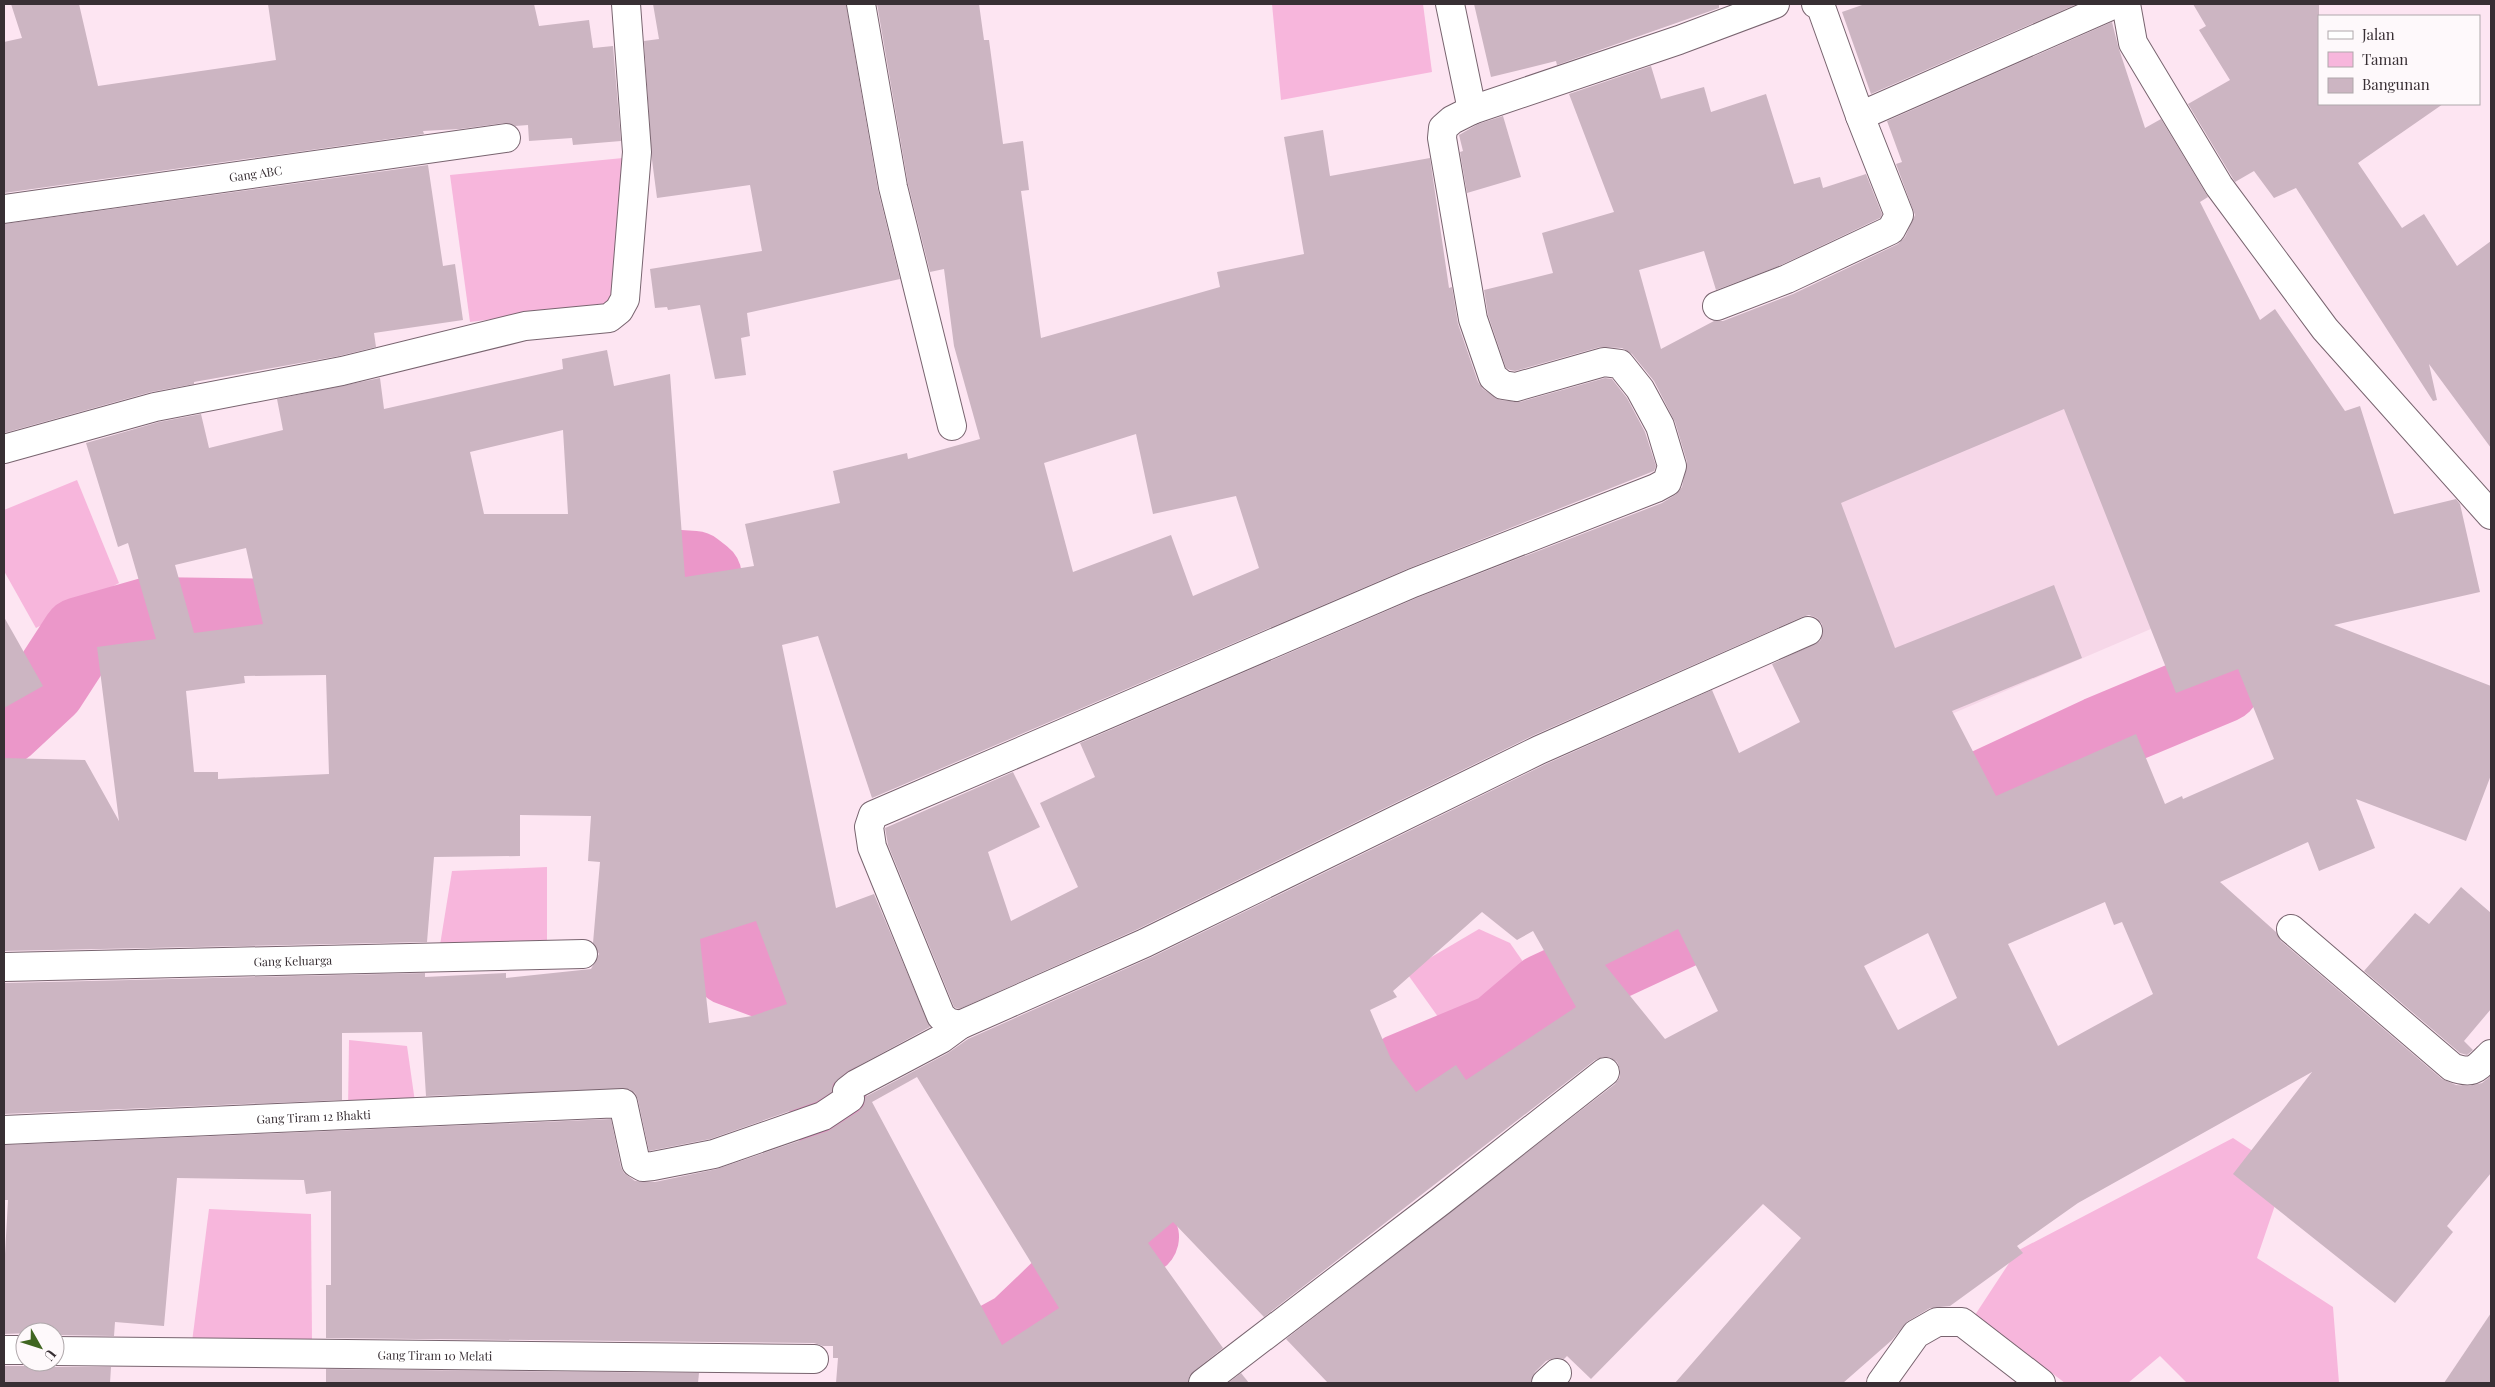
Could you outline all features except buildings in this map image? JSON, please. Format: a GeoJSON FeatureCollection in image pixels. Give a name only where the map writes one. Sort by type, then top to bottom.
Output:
{"type":"FeatureCollection","features":[{"type":"Feature","properties":{"kind":"street"},"geometry":{"type":"LineString","coordinates":[[4,449],[155,408],[342,371],[525,326],[609,318],[619,310],[625,299],[637,152],[626,4]]}},
{"type":"Feature","properties":{"kind":"street"},"geometry":{"type":"LineString","coordinates":[[861,4],[893,187],[952,426]]}},
{"type":"Feature","properties":{"kind":"street"},"geometry":{"type":"LineString","coordinates":[[1450,4],[1472,110]]}},
{"type":"Feature","properties":{"kind":"street"},"geometry":{"type":"LineString","coordinates":[[1775,4],[1679,40],[1472,110],[1443,128],[1442,138],[1473,319],[1493,377],[1503,385],[1516,387],[1604,362],[1620,364],[1640,389],[1660,426],[1672,466],[1667,482],[1647,492],[1414,583],[874,815],[869,827],[872,847],[941,1016],[948,1022],[960,1025],[1145,943],[1539,750],[1808,631]]}},
{"type":"Feature","properties":{"kind":"street"},"geometry":{"type":"LineString","coordinates":[[1716,306],[1787,279],[1891,230],[1899,215],[1860,116],[1821,7],[1816,4]]}},
{"type":"Feature","properties":{"kind":"street"},"geometry":{"type":"LineString","coordinates":[[1860,116],[2115,4]]}},
{"type":"Feature","properties":{"kind":"street"},"geometry":{"type":"LineString","coordinates":[[2126,4],[2133,43],[2219,186],[2325,329],[2491,515]]}},
{"type":"Feature","properties":{"kind":"street","name":"Gang ABC"},"geometry":{"type":"LineString","coordinates":[[4,209],[506,138]]}},
{"type":"Feature","properties":{"kind":"street"},"geometry":{"type":"LineString","coordinates":[[2291,930],[2452,1067],[2466,1072],[2476,1068],[2491,1054]]}},
{"type":"Feature","properties":{"kind":"street","name":"Gang Keluarga"},"geometry":{"type":"LineString","coordinates":[[4,967],[582,954]]}},
{"type":"Feature","properties":{"kind":"street","name":"Gang Tiram 12 Bhakti"},"geometry":{"type":"LineString","coordinates":[[4,1130],[623,1103],[636,1163],[643,1166],[714,1154],[830,1112],[850,1098],[847,1091],[856,1084],[942,1039],[960,1025]]}},
{"type":"Feature","properties":{"kind":"street"},"geometry":{"type":"LineString","coordinates":[[1203,1383],[1441,1201],[1605,1072]]}},
{"type":"Feature","properties":{"kind":"street"},"geometry":{"type":"LineString","coordinates":[[1881,1383],[1916,1334],[1937,1322],[1962,1322],[2041,1383]]}},
{"type":"Feature","properties":{"kind":"street","name":"Gang Tiram 10 Melati"},"geometry":{"type":"LineString","coordinates":[[65,1351],[814,1359]]}},
{"type":"Feature","properties":{"kind":"shaded area"},"geometry":{"type":"Polygon","coordinates":[[[2100,329],[2200,608],[1865,751],[1751,462],[2100,329]]]}},
{"type":"Feature","properties":{"kind":"green space"},"geometry":{"type":"Polygon","coordinates":[[[1272,4],[1423,4],[1432,72],[1281,100],[1272,4]]]}},
{"type":"Feature","properties":{"kind":"green space"},"geometry":{"type":"Polygon","coordinates":[[[623,158],[616,304],[470,322],[450,175],[623,158]]]}},
{"type":"Feature","properties":{"kind":"green space"},"geometry":{"type":"Polygon","coordinates":[[[77,480],[119,583],[36,628],[4,571],[4,510],[77,480]]]}},
{"type":"Feature","properties":{"kind":"green space"},"geometry":{"type":"Polygon","coordinates":[[[547,867],[547,942],[440,945],[452,871],[547,867]]]}},
{"type":"Feature","properties":{"kind":"green space"},"geometry":{"type":"Polygon","coordinates":[[[1479,929],[1510,943],[1535,979],[1451,1035],[1406,972],[1479,929]]]}},
{"type":"Feature","properties":{"kind":"green space"},"geometry":{"type":"Polygon","coordinates":[[[349,1040],[407,1046],[415,1102],[348,1110],[349,1040]]]}},
{"type":"Feature","properties":{"kind":"green space"},"geometry":{"type":"Polygon","coordinates":[[[2233,1138],[2286,1173],[2257,1258],[2333,1307],[2339,1383],[2187,1383],[2160,1356],[2128,1383],[2065,1383],[1975,1315],[2017,1251],[2233,1138]]]}},
{"type":"Feature","properties":{"kind":"green space"},"geometry":{"type":"Polygon","coordinates":[[[209,1209],[311,1214],[312,1339],[192,1342],[209,1209]]]}},
{"type":"Feature","properties":{"kind":"waterway"},"geometry":{"type":"LineString","coordinates":[[579,583],[596,575],[679,569],[694,570],[703,577],[715,679]]}},
{"type":"Feature","properties":{"kind":"waterway"},"geometry":{"type":"LineString","coordinates":[[4,727],[47,687],[80,636],[150,616],[358,619],[368,621]]}},
{"type":"Feature","properties":{"kind":"waterway"},"geometry":{"type":"LineString","coordinates":[[1892,832],[2100,735],[2222,684]]}},
{"type":"Feature","properties":{"kind":"waterway"},"geometry":{"type":"LineString","coordinates":[[725,827],[725,869],[716,892],[719,917],[731,967],[777,984],[796,1012],[871,1228]]}},
{"type":"Feature","properties":{"kind":"waterway"},"geometry":{"type":"LineString","coordinates":[[1310,1130],[1403,1072],[1499,1032],[1546,992],[1776,885]]}},
{"type":"Feature","properties":{"kind":"waterway"},"geometry":{"type":"LineString","coordinates":[[900,1330],[925,1342],[978,1352],[1018,1330],[1066,1284],[1140,1237]]}}]}
